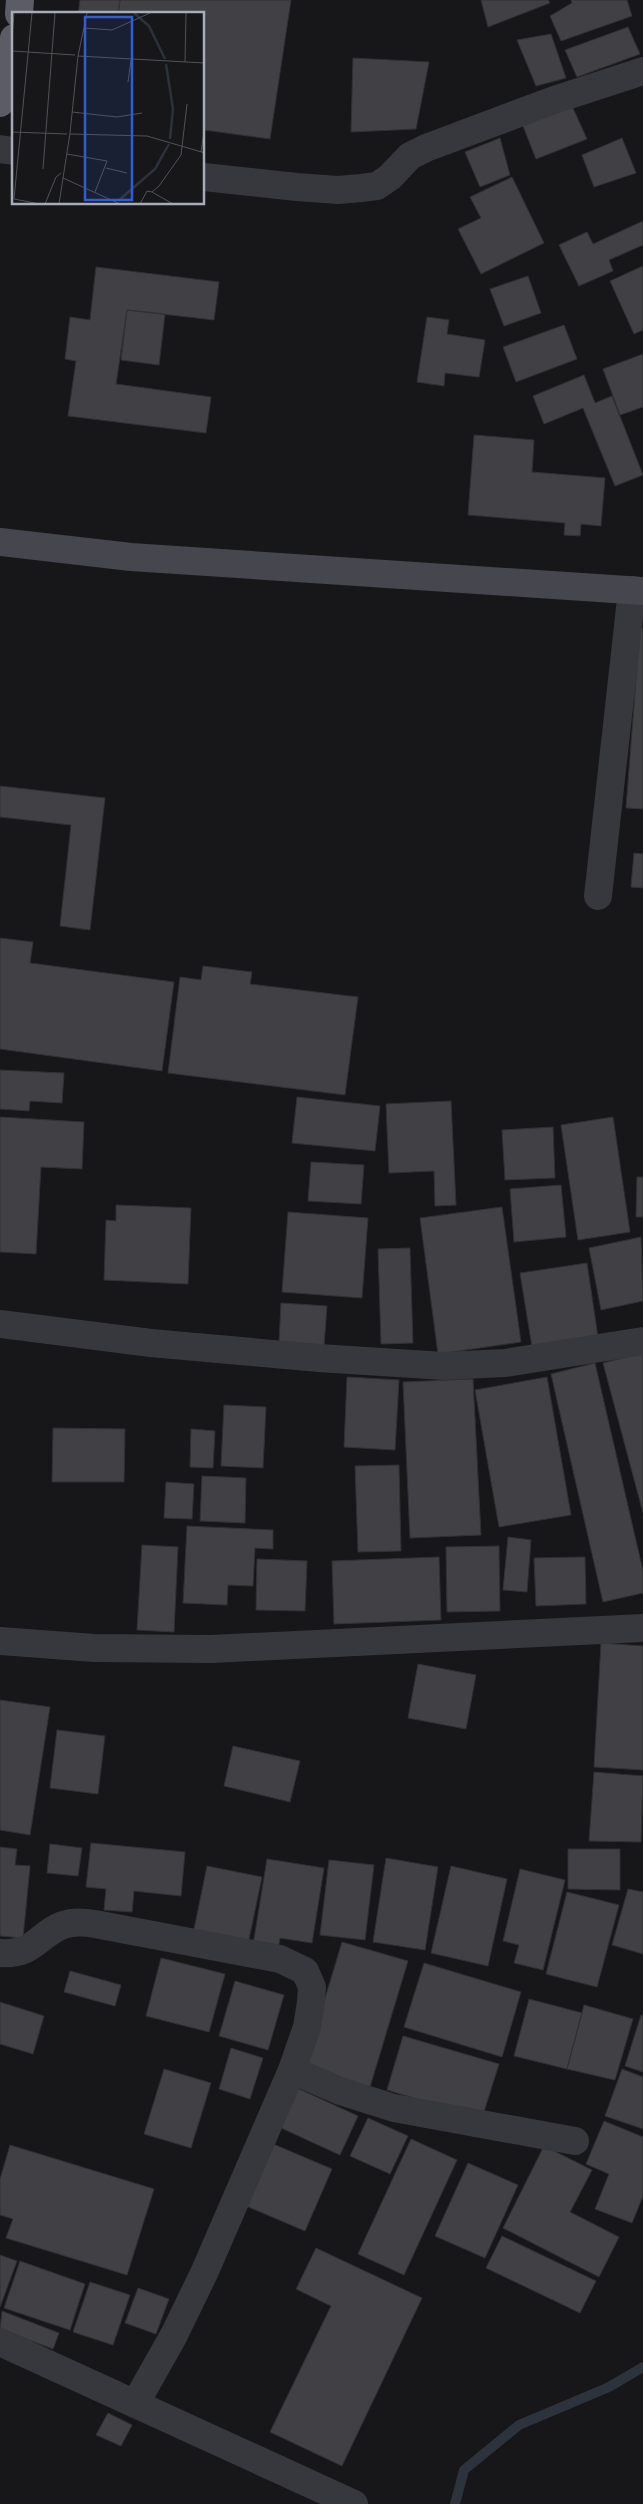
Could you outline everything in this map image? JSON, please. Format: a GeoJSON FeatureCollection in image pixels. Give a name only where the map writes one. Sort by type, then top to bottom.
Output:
{"type":"FeatureCollection","features":[{"type":"Feature","properties":{"kind":"highway"},"geometry":{"type":"LineString","coordinates":[[0,103],[12,47]]}},
{"type":"Feature","properties":{"kind":"main road"},"geometry":{"type":"LineString","coordinates":[[0,542],[141,557],[637,591]]}},
{"type":"Feature","properties":{"kind":"street"},"geometry":{"type":"LineString","coordinates":[[205,177],[338,190],[378,186],[390,177],[410,156],[426,148],[554,100],[643,72]]}},
{"type":"Feature","properties":{"kind":"street"},"geometry":{"type":"LineString","coordinates":[[598,896],[637,591]]}},
{"type":"Feature","properties":{"kind":"street"},"geometry":{"type":"LineString","coordinates":[[0,1324],[152,1343],[319,1358],[444,1366],[504,1363],[643,1341]]}},
{"type":"Feature","properties":{"kind":"street"},"geometry":{"type":"LineString","coordinates":[[0,1641],[77,1648],[211,1649],[643,1628]]}},
{"type":"Feature","properties":{"kind":"street"},"geometry":{"type":"LineString","coordinates":[[0,1953],[13,1954],[31,1947],[62,1925],[77,1922],[142,1932],[280,1959],[305,1971],[312,1986],[307,2027],[292,2070],[201,2279],[174,2335],[135,2404]]}},
{"type":"Feature","properties":{"kind":"street"},"geometry":{"type":"LineString","coordinates":[[292,2070],[340,2091],[394,2108],[575,2141]]}},
{"type":"Feature","properties":{"kind":"street"},"geometry":{"type":"LineString","coordinates":[[0,2342],[354,2504]]}},
{"type":"Feature","properties":{"kind":"building"},"geometry":{"type":"Polygon","coordinates":[[[80,0],[120,0],[118,12],[78,12],[80,0]]]}},
{"type":"Feature","properties":{"kind":"building"},"geometry":{"type":"Polygon","coordinates":[[[120,0],[291,0],[270,139],[205,130],[205,12],[118,12],[120,0]]]}},
{"type":"Feature","properties":{"kind":"building"},"geometry":{"type":"Polygon","coordinates":[[[481,0],[548,0],[550,3],[488,27],[481,0]]]}},
{"type":"Feature","properties":{"kind":"building"},"geometry":{"type":"Polygon","coordinates":[[[571,0],[627,0],[632,16],[561,41],[550,16],[572,3],[571,0]]]}},
{"type":"Feature","properties":{"kind":"building"},"geometry":{"type":"Polygon","coordinates":[[[628,27],[640,54],[577,77],[565,50],[628,27]]]}},
{"type":"Feature","properties":{"kind":"building"},"geometry":{"type":"Polygon","coordinates":[[[551,34],[566,78],[536,86],[517,40],[551,34]]]}},
{"type":"Feature","properties":{"kind":"building"},"geometry":{"type":"Polygon","coordinates":[[[353,58],[429,62],[416,129],[351,132],[353,58]]]}},
{"type":"Feature","properties":{"kind":"building"},"geometry":{"type":"Polygon","coordinates":[[[572,106],[587,139],[536,159],[523,126],[572,106]]]}},
{"type":"Feature","properties":{"kind":"building"},"geometry":{"type":"Polygon","coordinates":[[[500,138],[510,175],[480,187],[465,152],[500,138]]]}},
{"type":"Feature","properties":{"kind":"building"},"geometry":{"type":"Polygon","coordinates":[[[622,138],[636,173],[594,187],[582,155],[622,138]]]}},
{"type":"Feature","properties":{"kind":"building"},"geometry":{"type":"Polygon","coordinates":[[[512,177],[544,243],[481,274],[458,229],[481,218],[470,197],[512,177]]]}},
{"type":"Feature","properties":{"kind":"building"},"geometry":{"type":"Polygon","coordinates":[[[643,221],[643,245],[609,260],[613,271],[579,286],[559,245],[587,232],[593,244],[643,221]]]}},
{"type":"Feature","properties":{"kind":"building"},"geometry":{"type":"Polygon","coordinates":[[[643,266],[643,330],[634,334],[610,281],[643,266]]]}},
{"type":"Feature","properties":{"kind":"building"},"geometry":{"type":"Polygon","coordinates":[[[96,267],[219,282],[214,320],[127,310],[116,384],[211,397],[206,433],[68,416],[76,361],[65,359],[70,317],[90,320],[96,267]]]}},
{"type":"Feature","properties":{"kind":"building"},"geometry":{"type":"Polygon","coordinates":[[[528,276],[541,313],[504,326],[490,289],[528,276]]]}},
{"type":"Feature","properties":{"kind":"building"},"geometry":{"type":"Polygon","coordinates":[[[127,310],[165,314],[159,365],[121,360],[127,310]]]}},
{"type":"Feature","properties":{"kind":"building"},"geometry":{"type":"Polygon","coordinates":[[[427,317],[449,320],[447,334],[485,340],[479,377],[445,373],[444,386],[417,382],[427,317]]]}},
{"type":"Feature","properties":{"kind":"building"},"geometry":{"type":"Polygon","coordinates":[[[564,325],[577,359],[516,382],[503,347],[564,325]]]}},
{"type":"Feature","properties":{"kind":"building"},"geometry":{"type":"Polygon","coordinates":[[[643,354],[643,407],[620,415],[603,369],[643,354]]]}},
{"type":"Feature","properties":{"kind":"building"},"geometry":{"type":"Polygon","coordinates":[[[584,375],[595,403],[612,396],[643,475],[615,486],[583,408],[544,424],[533,396],[584,375]]]}},
{"type":"Feature","properties":{"kind":"building"},"geometry":{"type":"Polygon","coordinates":[[[474,435],[534,440],[532,472],[605,478],[601,526],[581,524],[580,536],[564,535],[565,523],[468,515],[474,435]]]}},
{"type":"Feature","properties":{"kind":"building"},"geometry":{"type":"Polygon","coordinates":[[[640,628],[643,629],[643,809],[626,808],[640,628]]]}},
{"type":"Feature","properties":{"kind":"building"},"geometry":{"type":"Polygon","coordinates":[[[0,786],[105,798],[90,930],[60,926],[71,825],[0,817],[0,786]]]}},
{"type":"Feature","properties":{"kind":"building"},"geometry":{"type":"Polygon","coordinates":[[[634,853],[643,854],[643,888],[631,887],[634,853]]]}},
{"type":"Feature","properties":{"kind":"building"},"geometry":{"type":"Polygon","coordinates":[[[0,938],[33,942],[30,963],[174,982],[162,1071],[0,1049],[0,938]]]}},
{"type":"Feature","properties":{"kind":"building"},"geometry":{"type":"Polygon","coordinates":[[[203,966],[252,972],[250,984],[358,997],[345,1095],[168,1073],[180,977],[201,980],[203,966]]]}},
{"type":"Feature","properties":{"kind":"building"},"geometry":{"type":"Polygon","coordinates":[[[0,1070],[64,1073],[62,1103],[30,1101],[29,1111],[0,1109],[0,1070]]]}},
{"type":"Feature","properties":{"kind":"building"},"geometry":{"type":"Polygon","coordinates":[[[297,1097],[380,1106],[375,1151],[292,1143],[297,1097]]]}},
{"type":"Feature","properties":{"kind":"building"},"geometry":{"type":"Polygon","coordinates":[[[451,1101],[456,1205],[435,1206],[434,1171],[389,1173],[386,1104],[451,1101]]]}},
{"type":"Feature","properties":{"kind":"building"},"geometry":{"type":"Polygon","coordinates":[[[0,1117],[84,1122],[82,1169],[41,1167],[36,1254],[0,1252],[0,1117]]]}},
{"type":"Feature","properties":{"kind":"building"},"geometry":{"type":"Polygon","coordinates":[[[613,1117],[630,1232],[578,1240],[561,1125],[613,1117]]]}},
{"type":"Feature","properties":{"kind":"building"},"geometry":{"type":"Polygon","coordinates":[[[553,1127],[555,1178],[505,1180],[502,1130],[553,1127]]]}},
{"type":"Feature","properties":{"kind":"building"},"geometry":{"type":"Polygon","coordinates":[[[311,1162],[364,1165],[361,1204],[308,1201],[311,1162]]]}},
{"type":"Feature","properties":{"kind":"building"},"geometry":{"type":"Polygon","coordinates":[[[637,1177],[643,1177],[643,1217],[636,1217],[637,1177]]]}},
{"type":"Feature","properties":{"kind":"building"},"geometry":{"type":"Polygon","coordinates":[[[561,1185],[566,1237],[514,1242],[510,1189],[561,1185]]]}},
{"type":"Feature","properties":{"kind":"building"},"geometry":{"type":"Polygon","coordinates":[[[116,1205],[191,1208],[188,1284],[104,1280],[106,1220],[116,1221],[116,1205]]]}},
{"type":"Feature","properties":{"kind":"building"},"geometry":{"type":"Polygon","coordinates":[[[502,1207],[521,1342],[438,1354],[420,1218],[502,1207]]]}},
{"type":"Feature","properties":{"kind":"building"},"geometry":{"type":"Polygon","coordinates":[[[288,1212],[368,1218],[362,1298],[282,1292],[288,1212]]]}},
{"type":"Feature","properties":{"kind":"building"},"geometry":{"type":"Polygon","coordinates":[[[641,1237],[643,1301],[601,1310],[589,1248],[641,1237]]]}},
{"type":"Feature","properties":{"kind":"building"},"geometry":{"type":"Polygon","coordinates":[[[410,1248],[413,1343],[381,1344],[378,1249],[410,1248]]]}},
{"type":"Feature","properties":{"kind":"building"},"geometry":{"type":"Polygon","coordinates":[[[587,1263],[598,1337],[532,1347],[520,1273],[587,1263]]]}},
{"type":"Feature","properties":{"kind":"building"},"geometry":{"type":"Polygon","coordinates":[[[281,1303],[327,1306],[324,1346],[279,1343],[281,1303]]]}},
{"type":"Feature","properties":{"kind":"building"},"geometry":{"type":"Polygon","coordinates":[[[643,1353],[643,1513],[603,1363],[643,1353]]]}},
{"type":"Feature","properties":{"kind":"building"},"geometry":{"type":"Polygon","coordinates":[[[595,1363],[643,1571],[643,1593],[603,1602],[551,1374],[595,1363]]]}},
{"type":"Feature","properties":{"kind":"building"},"geometry":{"type":"Polygon","coordinates":[[[347,1377],[399,1380],[395,1450],[344,1447],[347,1377]]]}},
{"type":"Feature","properties":{"kind":"building"},"geometry":{"type":"Polygon","coordinates":[[[547,1377],[571,1515],[499,1527],[475,1390],[547,1377]]]}},
{"type":"Feature","properties":{"kind":"building"},"geometry":{"type":"Polygon","coordinates":[[[473,1379],[481,1535],[410,1538],[403,1382],[473,1379]]]}},
{"type":"Feature","properties":{"kind":"building"},"geometry":{"type":"Polygon","coordinates":[[[224,1405],[266,1407],[263,1468],[221,1466],[224,1405]]]}},
{"type":"Feature","properties":{"kind":"building"},"geometry":{"type":"Polygon","coordinates":[[[53,1428],[125,1429],[124,1482],[52,1482],[53,1428]]]}},
{"type":"Feature","properties":{"kind":"building"},"geometry":{"type":"Polygon","coordinates":[[[191,1429],[215,1431],[213,1468],[190,1467],[191,1429]]]}},
{"type":"Feature","properties":{"kind":"building"},"geometry":{"type":"Polygon","coordinates":[[[399,1465],[401,1551],[358,1552],[355,1466],[399,1465]]]}},
{"type":"Feature","properties":{"kind":"building"},"geometry":{"type":"Polygon","coordinates":[[[202,1476],[246,1478],[245,1523],[200,1521],[202,1476]]]}},
{"type":"Feature","properties":{"kind":"building"},"geometry":{"type":"Polygon","coordinates":[[[166,1482],[194,1484],[192,1519],[164,1518],[166,1482]]]}},
{"type":"Feature","properties":{"kind":"building"},"geometry":{"type":"Polygon","coordinates":[[[187,1526],[273,1530],[273,1549],[255,1548],[253,1586],[228,1585],[227,1605],[183,1603],[187,1526]]]}},
{"type":"Feature","properties":{"kind":"building"},"geometry":{"type":"Polygon","coordinates":[[[508,1537],[531,1540],[527,1592],[503,1590],[508,1537]]]}},
{"type":"Feature","properties":{"kind":"building"},"geometry":{"type":"Polygon","coordinates":[[[142,1545],[178,1547],[174,1632],[137,1630],[142,1545]]]}},
{"type":"Feature","properties":{"kind":"building"},"geometry":{"type":"Polygon","coordinates":[[[499,1546],[500,1611],[447,1612],[446,1547],[499,1546]]]}},
{"type":"Feature","properties":{"kind":"building"},"geometry":{"type":"Polygon","coordinates":[[[439,1557],[441,1620],[334,1624],[332,1561],[439,1557]]]}},
{"type":"Feature","properties":{"kind":"building"},"geometry":{"type":"Polygon","coordinates":[[[585,1557],[586,1604],[536,1606],[534,1558],[585,1557]]]}},
{"type":"Feature","properties":{"kind":"building"},"geometry":{"type":"Polygon","coordinates":[[[257,1559],[307,1561],[305,1611],[256,1610],[257,1559]]]}},
{"type":"Feature","properties":{"kind":"building"},"geometry":{"type":"Polygon","coordinates":[[[601,1643],[643,1646],[643,1770],[594,1767],[601,1643]]]}},
{"type":"Feature","properties":{"kind":"building"},"geometry":{"type":"Polygon","coordinates":[[[418,1664],[476,1675],[466,1729],[408,1718],[418,1664]]]}},
{"type":"Feature","properties":{"kind":"building"},"geometry":{"type":"Polygon","coordinates":[[[0,1700],[50,1707],[30,1835],[0,1830],[0,1700]]]}},
{"type":"Feature","properties":{"kind":"building"},"geometry":{"type":"Polygon","coordinates":[[[57,1730],[105,1736],[98,1794],[50,1788],[57,1730]]]}},
{"type":"Feature","properties":{"kind":"building"},"geometry":{"type":"Polygon","coordinates":[[[233,1746],[300,1761],[290,1802],[224,1786],[233,1746]]]}},
{"type":"Feature","properties":{"kind":"building"},"geometry":{"type":"Polygon","coordinates":[[[594,1772],[643,1776],[641,1842],[589,1841],[594,1772]]]}},
{"type":"Feature","properties":{"kind":"building"},"geometry":{"type":"Polygon","coordinates":[[[91,1843],[185,1852],[181,1896],[134,1891],[132,1912],[104,1910],[106,1889],[86,1887],[91,1843]]]}},
{"type":"Feature","properties":{"kind":"building"},"geometry":{"type":"Polygon","coordinates":[[[50,1844],[82,1848],[78,1876],[47,1873],[50,1844]]]}},
{"type":"Feature","properties":{"kind":"building"},"geometry":{"type":"Polygon","coordinates":[[[0,1847],[17,1849],[15,1865],[30,1866],[23,1938],[0,1936],[0,1847]]]}},
{"type":"Feature","properties":{"kind":"building"},"geometry":{"type":"Polygon","coordinates":[[[568,1849],[620,1849],[620,1890],[568,1889],[568,1849]]]}},
{"type":"Feature","properties":{"kind":"building"},"geometry":{"type":"Polygon","coordinates":[[[386,1858],[438,1867],[425,1950],[373,1942],[386,1858]]]}},
{"type":"Feature","properties":{"kind":"building"},"geometry":{"type":"Polygon","coordinates":[[[267,1859],[324,1868],[312,1943],[280,1938],[277,1955],[252,1951],[267,1859]]]}},
{"type":"Feature","properties":{"kind":"building"},"geometry":{"type":"Polygon","coordinates":[[[329,1860],[374,1865],[365,1940],[320,1935],[329,1860]]]}},
{"type":"Feature","properties":{"kind":"building"},"geometry":{"type":"Polygon","coordinates":[[[207,1866],[262,1877],[247,1949],[192,1939],[207,1866]]]}},
{"type":"Feature","properties":{"kind":"building"},"geometry":{"type":"Polygon","coordinates":[[[451,1866],[507,1879],[488,1966],[431,1953],[451,1866]]]}},
{"type":"Feature","properties":{"kind":"building"},"geometry":{"type":"Polygon","coordinates":[[[520,1869],[565,1880],[543,1970],[514,1963],[519,1945],[503,1941],[520,1869]]]}},
{"type":"Feature","properties":{"kind":"building"},"geometry":{"type":"Polygon","coordinates":[[[628,1889],[643,1892],[643,1954],[612,1945],[628,1889]]]}},
{"type":"Feature","properties":{"kind":"building"},"geometry":{"type":"Polygon","coordinates":[[[567,1892],[619,1905],[597,1987],[546,1974],[567,1892]]]}},
{"type":"Feature","properties":{"kind":"building"},"geometry":{"type":"Polygon","coordinates":[[[342,1942],[408,1961],[370,2087],[304,2068],[342,1942]]]}},
{"type":"Feature","properties":{"kind":"building"},"geometry":{"type":"Polygon","coordinates":[[[161,1958],[225,1974],[209,2032],[146,2016],[161,1958]]]}},
{"type":"Feature","properties":{"kind":"building"},"geometry":{"type":"Polygon","coordinates":[[[424,1963],[521,1992],[502,2057],[404,2027],[424,1963]]]}},
{"type":"Feature","properties":{"kind":"building"},"geometry":{"type":"Polygon","coordinates":[[[70,1971],[121,1985],[115,2006],[64,1992],[70,1971]]]}},
{"type":"Feature","properties":{"kind":"building"},"geometry":{"type":"Polygon","coordinates":[[[235,1981],[284,1995],[268,2050],[219,2036],[235,1981]]]}},
{"type":"Feature","properties":{"kind":"building"},"geometry":{"type":"Polygon","coordinates":[[[529,1999],[582,2013],[567,2069],[514,2056],[529,1999]]]}},
{"type":"Feature","properties":{"kind":"building"},"geometry":{"type":"Polygon","coordinates":[[[0,2002],[44,2016],[33,2054],[0,2044],[0,2002]]]}},
{"type":"Feature","properties":{"kind":"building"},"geometry":{"type":"Polygon","coordinates":[[[584,2005],[633,2019],[615,2080],[567,2069],[584,2005]]]}},
{"type":"Feature","properties":{"kind":"building"},"geometry":{"type":"Polygon","coordinates":[[[641,2015],[643,2015],[643,2072],[625,2066],[641,2015]]]}},
{"type":"Feature","properties":{"kind":"building"},"geometry":{"type":"Polygon","coordinates":[[[403,2036],[499,2064],[482,2118],[387,2090],[403,2036]]]}},
{"type":"Feature","properties":{"kind":"building"},"geometry":{"type":"Polygon","coordinates":[[[231,2048],[263,2058],[250,2099],[219,2089],[231,2048]]]}},
{"type":"Feature","properties":{"kind":"building"},"geometry":{"type":"Polygon","coordinates":[[[164,2069],[211,2083],[191,2148],[144,2134],[164,2069]]]}},
{"type":"Feature","properties":{"kind":"building"},"geometry":{"type":"Polygon","coordinates":[[[622,2069],[643,2077],[643,2129],[605,2116],[622,2069]]]}},
{"type":"Feature","properties":{"kind":"building"},"geometry":{"type":"Polygon","coordinates":[[[297,2088],[358,2116],[340,2155],[279,2127],[297,2088]]]}},
{"type":"Feature","properties":{"kind":"building"},"geometry":{"type":"Polygon","coordinates":[[[368,2118],[408,2136],[390,2174],[350,2156],[368,2118]]]}},
{"type":"Feature","properties":{"kind":"building"},"geometry":{"type":"Polygon","coordinates":[[[604,2121],[643,2137],[643,2196],[632,2223],[595,2209],[609,2174],[586,2164],[604,2121]]]}},
{"type":"Feature","properties":{"kind":"building"},"geometry":{"type":"Polygon","coordinates":[[[259,2138],[332,2169],[305,2231],[232,2200],[259,2138]]]}},
{"type":"Feature","properties":{"kind":"building"},"geometry":{"type":"Polygon","coordinates":[[[411,2139],[457,2160],[404,2275],[358,2254],[411,2139]]]}},
{"type":"Feature","properties":{"kind":"building"},"geometry":{"type":"Polygon","coordinates":[[[10,2145],[154,2189],[127,2275],[6,2238],[13,2219],[0,2215],[0,2179],[10,2145]]]}},
{"type":"Feature","properties":{"kind":"building"},"geometry":{"type":"Polygon","coordinates":[[[544,2146],[592,2170],[570,2212],[619,2237],[599,2277],[503,2228],[544,2146]]]}},
{"type":"Feature","properties":{"kind":"building"},"geometry":{"type":"Polygon","coordinates":[[[468,2163],[518,2185],[485,2258],[435,2236],[468,2163]]]}},
{"type":"Feature","properties":{"kind":"building"},"geometry":{"type":"Polygon","coordinates":[[[502,2236],[596,2281],[580,2313],[486,2268],[502,2236]]]}},
{"type":"Feature","properties":{"kind":"building"},"geometry":{"type":"Polygon","coordinates":[[[316,2248],[422,2298],[342,2466],[270,2432],[331,2306],[296,2289],[316,2248]]]}},
{"type":"Feature","properties":{"kind":"building"},"geometry":{"type":"Polygon","coordinates":[[[0,2255],[17,2261],[0,2307],[0,2255]]]}},
{"type":"Feature","properties":{"kind":"building"},"geometry":{"type":"Polygon","coordinates":[[[20,2261],[85,2284],[70,2330],[4,2308],[20,2261]]]}},
{"type":"Feature","properties":{"kind":"building"},"geometry":{"type":"Polygon","coordinates":[[[90,2282],[130,2295],[113,2345],[73,2332],[90,2282]]]}},
{"type":"Feature","properties":{"kind":"building"},"geometry":{"type":"Polygon","coordinates":[[[138,2288],[169,2299],[156,2334],[125,2323],[138,2288]]]}},
{"type":"Feature","properties":{"kind":"building"},"geometry":{"type":"Polygon","coordinates":[[[2,2311],[59,2333],[53,2349],[0,2329],[2,2311]]]}},
{"type":"Feature","properties":{"kind":"building"},"geometry":{"type":"Polygon","coordinates":[[[108,2413],[132,2425],[121,2446],[96,2435],[108,2413]]]}},
{"type":"Feature","properties":{"kind":"waterway"},"geometry":{"type":"LineString","coordinates":[[455,2504],[464,2470],[519,2425],[609,2387],[643,2367]]}}]}
